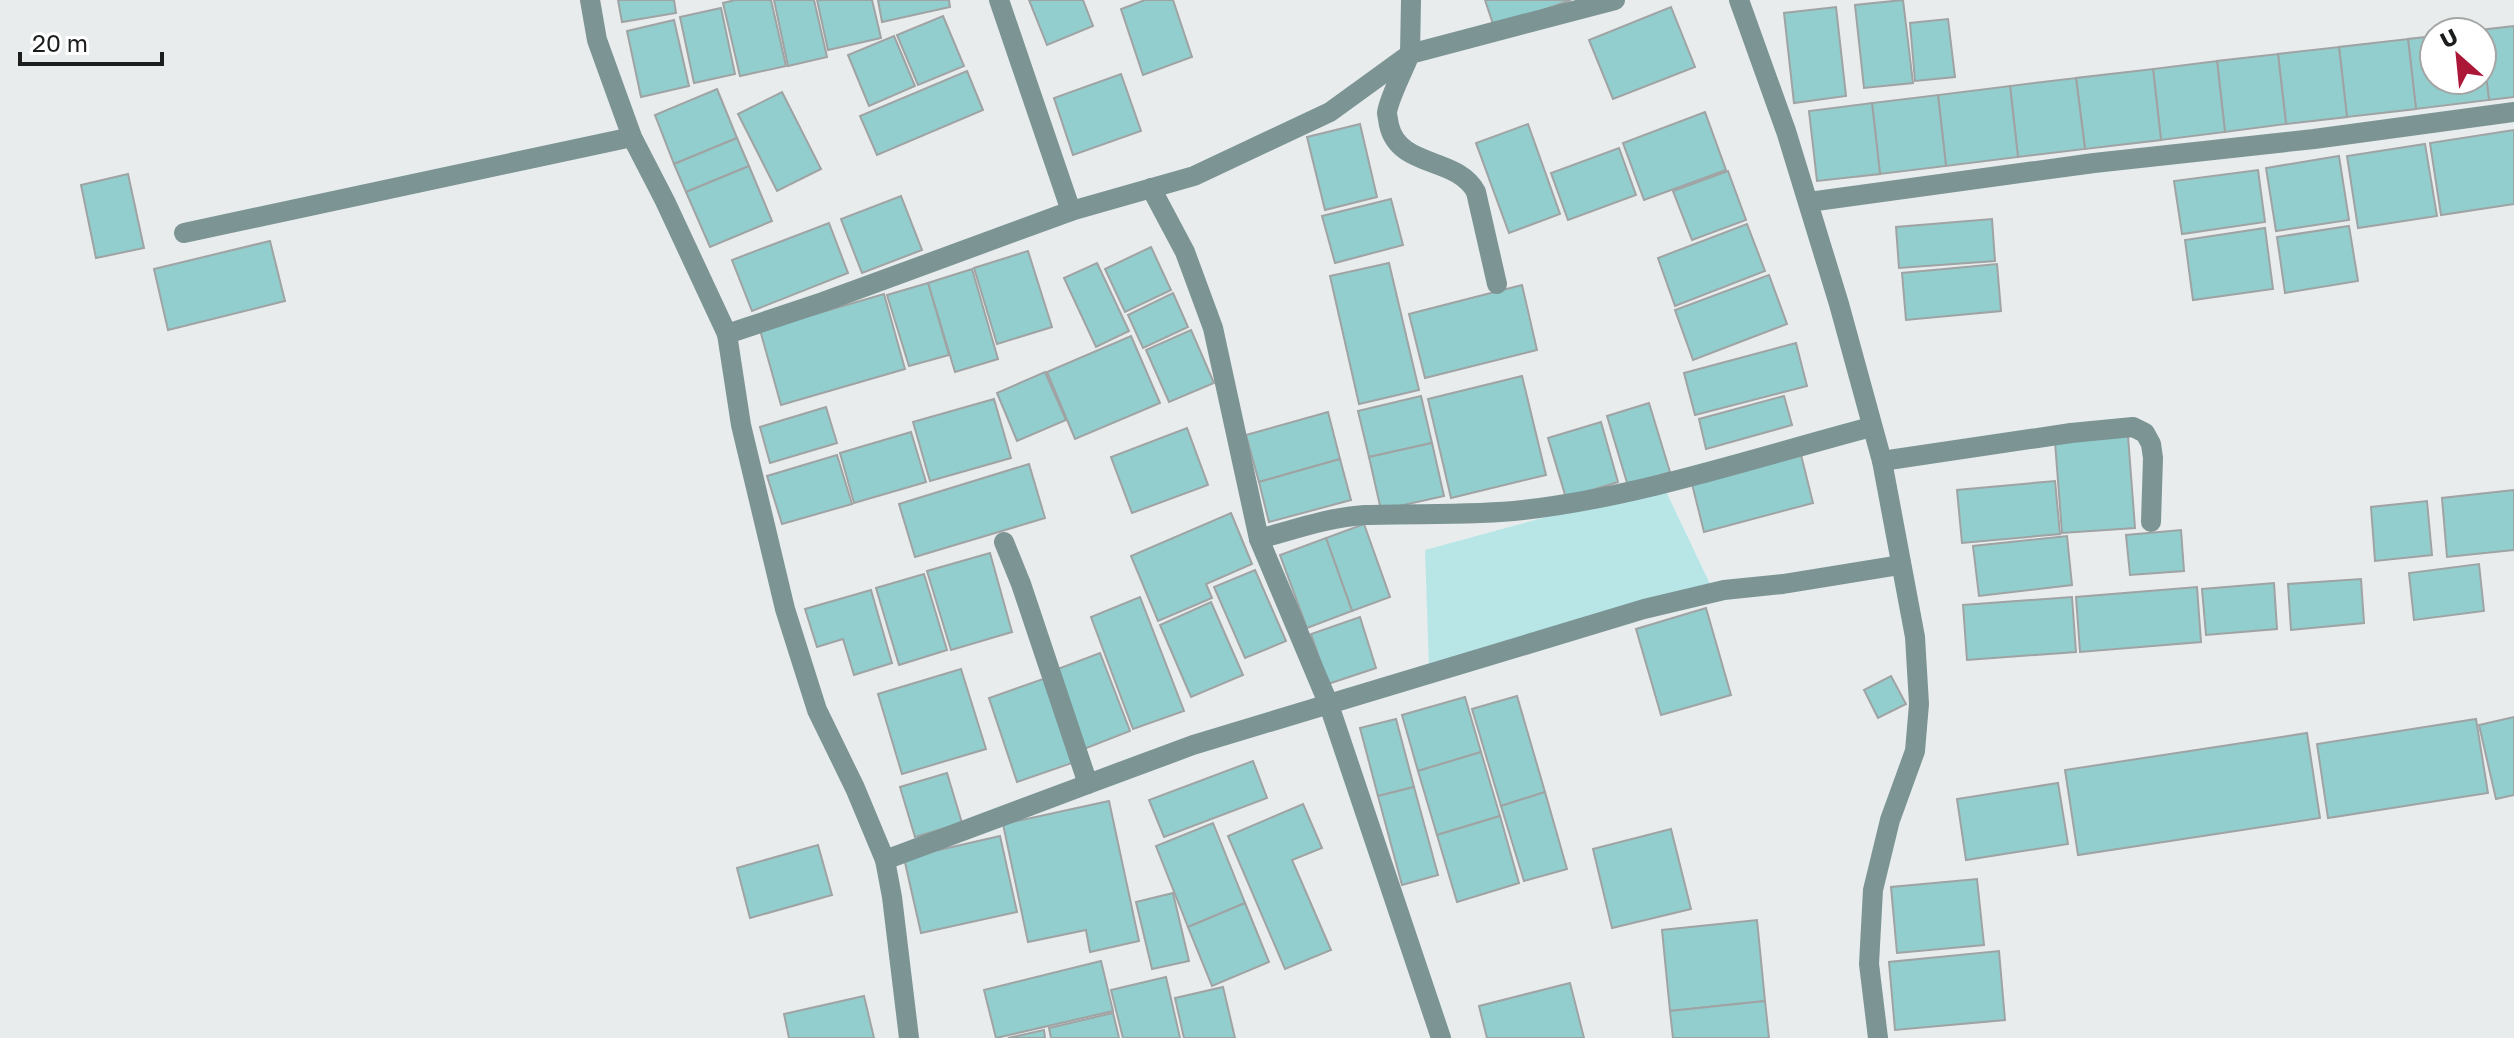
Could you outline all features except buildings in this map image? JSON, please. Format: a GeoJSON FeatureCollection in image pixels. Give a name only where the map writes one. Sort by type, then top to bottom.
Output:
{"type":"FeatureCollection","features":[{"type":"Feature","properties":{"kind":"street"},"geometry":{"type":"LineString","coordinates":[[590,0],[597,40],[632,137],[727,334],[741,425],[785,609],[817,710],[855,788],[885,860],[909,1038]]}},
{"type":"Feature","properties":{"kind":"street"},"geometry":{"type":"LineString","coordinates":[[999,0],[1071,211]]}},
{"type":"Feature","properties":{"kind":"street"},"geometry":{"type":"LineString","coordinates":[[1411,0],[1410,54],[1387,113],[1391,132],[1398,145],[1415,157],[1458,172],[1470,181],[1476,192],[1497,284]]}},
{"type":"Feature","properties":{"kind":"street"},"geometry":{"type":"LineString","coordinates":[[727,334],[1071,211],[1194,176],[1330,112],[1410,54],[1615,0]]}},
{"type":"Feature","properties":{"kind":"street"},"geometry":{"type":"LineString","coordinates":[[1739,0],[1809,202],[1882,461],[1915,637],[1919,704],[1915,751],[1890,820],[1873,890],[1869,964],[1878,1038]]}},
{"type":"Feature","properties":{"kind":"street"},"geometry":{"type":"LineString","coordinates":[[1809,202],[2094,163],[2314,139],[2514,112]]}},
{"type":"Feature","properties":{"kind":"street"},"geometry":{"type":"LineString","coordinates":[[184,233],[632,137]]}},
{"type":"Feature","properties":{"kind":"street"},"geometry":{"type":"LineString","coordinates":[[1151,188],[1185,252],[1213,328],[1259,539],[1329,705],[1441,1038]]}},
{"type":"Feature","properties":{"kind":"street"},"geometry":{"type":"LineString","coordinates":[[1259,539],[1324,521],[1363,515],[1433,516],[1521,510],[1609,497],[1871,427]]}},
{"type":"Feature","properties":{"kind":"street"},"geometry":{"type":"LineString","coordinates":[[1882,461],[2104,428],[2133,427],[2145,433],[2151,444],[2151,522]]}},
{"type":"Feature","properties":{"kind":"street"},"geometry":{"type":"LineString","coordinates":[[1004,542],[1088,784]]}},
{"type":"Feature","properties":{"kind":"street"},"geometry":{"type":"LineString","coordinates":[[885,860],[1193,745],[1644,609],[1724,590],[1900,565]]}},
{"type":"Feature","properties":{"kind":"shaded area"},"geometry":{"type":"Polygon","coordinates":[[[1663,485],[1710,584],[1429,668],[1425,550],[1663,485]]]}}]}
